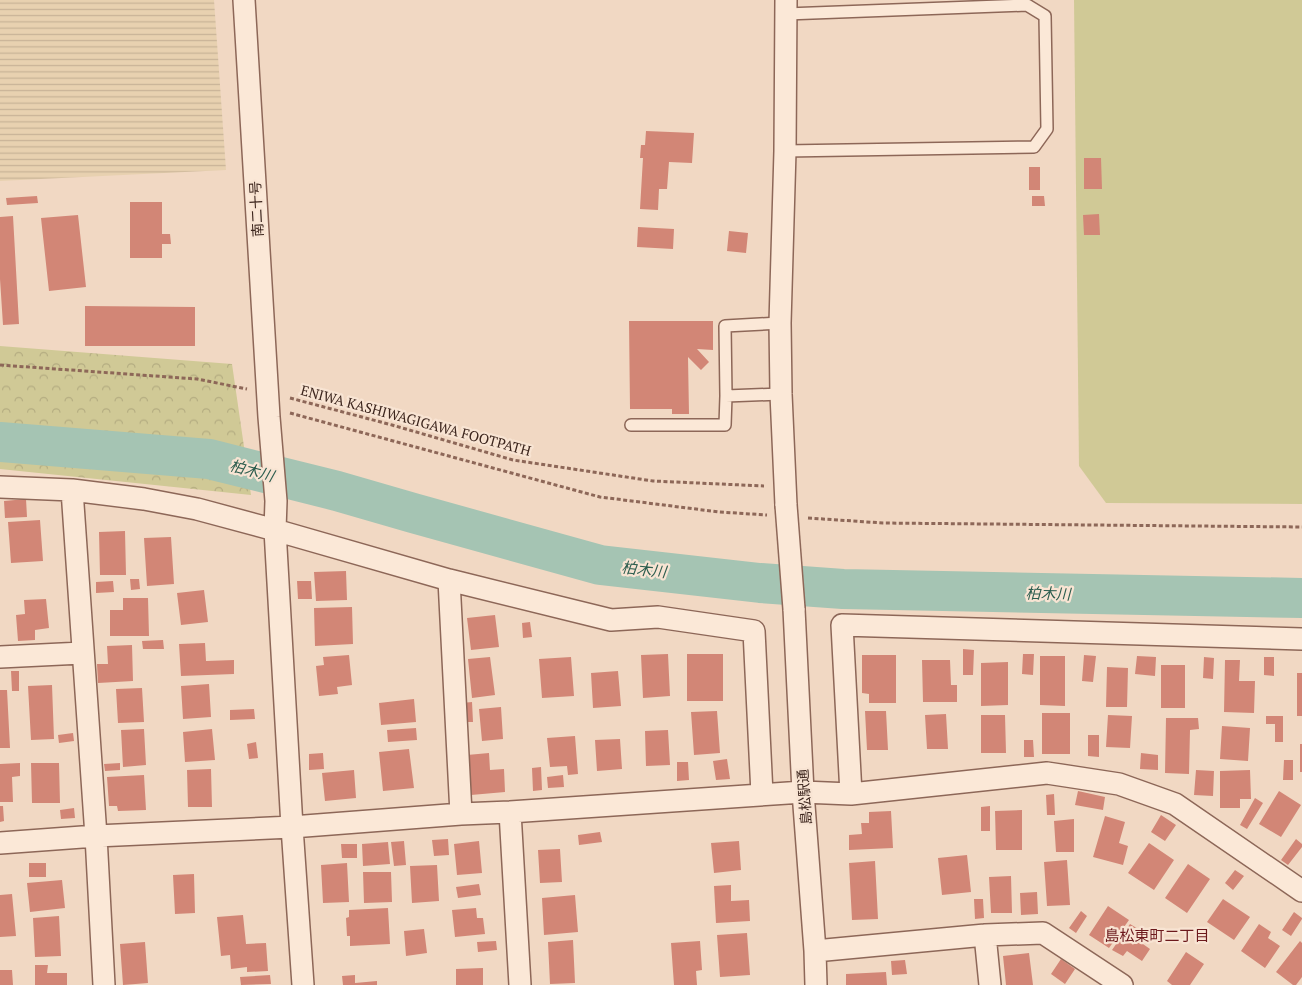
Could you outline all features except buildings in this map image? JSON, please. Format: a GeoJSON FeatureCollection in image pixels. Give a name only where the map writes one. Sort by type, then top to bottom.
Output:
{"type":"FeatureCollection","features":[{"type":"Feature","properties":{"kind":"street","name":"南二十号"},"geometry":{"type":"LineString","coordinates":[[244,0],[269,418],[276,501],[275,530],[303,985]]}},
{"type":"Feature","properties":{"kind":"street","name":"島松駅通"},"geometry":{"type":"LineString","coordinates":[[786,7],[785,152],[780,323],[781,394],[803,792],[816,985]]}},
{"type":"Feature","properties":{"kind":"street"},"geometry":{"type":"LineString","coordinates":[[0,487],[72,490],[144,499],[180,506],[275,530],[449,580],[611,620],[658,617],[754,631],[762,794]]}},
{"type":"Feature","properties":{"kind":"street"},"geometry":{"type":"LineString","coordinates":[[72,490],[96,836],[104,985]]}},
{"type":"Feature","properties":{"kind":"street"},"geometry":{"type":"LineString","coordinates":[[449,580],[461,814]]}},
{"type":"Feature","properties":{"kind":"street"},"geometry":{"type":"LineString","coordinates":[[851,794],[842,625],[1302,639]]}},
{"type":"Feature","properties":{"kind":"street"},"geometry":{"type":"LineString","coordinates":[[0,658],[82,653]]}},
{"type":"Feature","properties":{"kind":"street"},"geometry":{"type":"LineString","coordinates":[[0,843],[96,836],[292,827],[762,794],[803,792],[851,794],[1047,773],[1119,784],[1175,804],[1302,891]]}},
{"type":"Feature","properties":{"kind":"street"},"geometry":{"type":"LineString","coordinates":[[510,812],[520,985]]}},
{"type":"Feature","properties":{"kind":"street"},"geometry":{"type":"LineString","coordinates":[[815,951],[985,935],[1042,933],[1122,985]]}},
{"type":"Feature","properties":{"kind":"street"},"geometry":{"type":"LineString","coordinates":[[985,935],[990,985]]}},
{"type":"Feature","properties":{"kind":"lane"},"geometry":{"type":"LineString","coordinates":[[785,152],[1034,148],[1048,129],[1045,16],[1027,5],[786,7]]}},
{"type":"Feature","properties":{"kind":"lane"},"geometry":{"type":"LineString","coordinates":[[631,425],[725,425],[725,326],[780,323]]}},
{"type":"Feature","properties":{"kind":"lane"},"geometry":{"type":"LineString","coordinates":[[726,396],[781,394]]}},
{"type":"Feature","properties":{"kind":"path"},"geometry":{"type":"LineString","coordinates":[[0,366],[197,379],[255,391]]}},
{"type":"Feature","properties":{"kind":"path","name":"ENIWA KASHIWAGIGAWA FOOTPATH"},"geometry":{"type":"LineString","coordinates":[[284,396],[513,460],[653,481],[786,496]]}},
{"type":"Feature","properties":{"kind":"shaded area"},"geometry":{"type":"Polygon","coordinates":[[[0,0],[214,0],[226,170],[0,181],[0,0]]]}},
{"type":"Feature","properties":{"kind":"green space"},"geometry":{"type":"Polygon","coordinates":[[[1074,0],[1302,0],[1302,504],[1106,503],[1079,466],[1074,0]]]}},
{"type":"Feature","properties":{"kind":"green space"},"geometry":{"type":"Polygon","coordinates":[[[0,346],[232,364],[251,495],[0,469],[0,346]]]}},
{"type":"Feature","properties":{"kind":"waterway","name":"柏木川"},"geometry":{"type":"LineString","coordinates":[[0,442],[209,459],[337,491],[600,565],[760,583],[843,589],[1302,598]]}},
{"type":"Feature","properties":{"kind":"district","name":"島松東町二丁目"},"geometry":{"type":"Point","coordinates":[1157,935]}}]}
